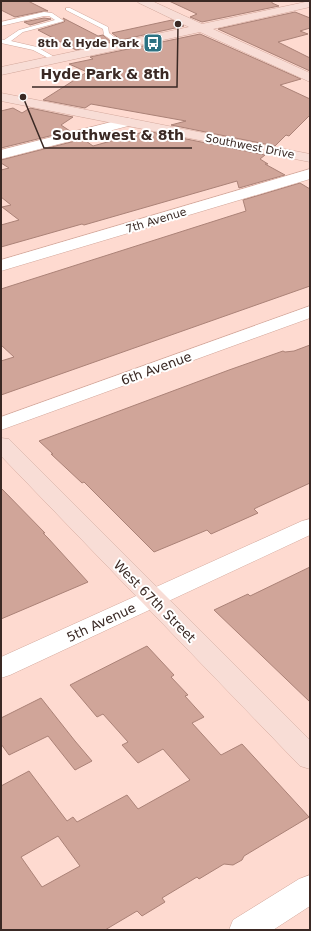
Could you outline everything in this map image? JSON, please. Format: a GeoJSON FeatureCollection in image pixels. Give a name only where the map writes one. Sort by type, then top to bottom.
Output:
{"type":"FeatureCollection","features":[{"type":"Feature","properties":{"kind":"street"},"geometry":{"type":"LineString","coordinates":[[143,1],[310,77]]}},
{"type":"Feature","properties":{"kind":"street"},"geometry":{"type":"LineString","coordinates":[[1,71],[310,4]]}},
{"type":"Feature","properties":{"kind":"street","name":"Southwest Drive"},"geometry":{"type":"LineString","coordinates":[[1,97],[310,158]]}},
{"type":"Feature","properties":{"kind":"street"},"geometry":{"type":"LineString","coordinates":[[1,155],[127,122]]}},
{"type":"Feature","properties":{"kind":"street","name":"7th Avenue"},"geometry":{"type":"LineString","coordinates":[[1,266],[310,174]]}},
{"type":"Feature","properties":{"kind":"street","name":"6th Avenue"},"geometry":{"type":"LineString","coordinates":[[1,424],[310,312]]}},
{"type":"Feature","properties":{"kind":"street","name":"West 67th Street"},"geometry":{"type":"LineString","coordinates":[[1,444],[310,758]]}},
{"type":"Feature","properties":{"kind":"street","name":"5th Avenue"},"geometry":{"type":"LineString","coordinates":[[1,668],[310,526]]}},
{"type":"Feature","properties":{"kind":"street"},"geometry":{"type":"LineString","coordinates":[[245,930],[310,889]]}},
{"type":"Feature","properties":{"kind":"lane"},"geometry":{"type":"LineString","coordinates":[[68,9],[106,28],[106,34],[122,45]]}},
{"type":"Feature","properties":{"kind":"lane"},"geometry":{"type":"LineString","coordinates":[[1,24],[44,14],[50,14],[61,21],[28,28],[3,41]]}},
{"type":"Feature","properties":{"kind":"lane"},"geometry":{"type":"LineString","coordinates":[[3,41],[35,48],[56,60]]}},
{"type":"Feature","properties":{"kind":"building"},"geometry":{"type":"Polygon","coordinates":[[[1,1],[28,1],[48,11],[15,17],[1,10],[1,1]]]}},
{"type":"Feature","properties":{"kind":"building"},"geometry":{"type":"Polygon","coordinates":[[[169,1],[272,1],[272,3],[279,6],[202,22],[190,17],[197,14],[169,1]]]}},
{"type":"Feature","properties":{"kind":"building"},"geometry":{"type":"Polygon","coordinates":[[[295,12],[310,18],[310,28],[300,31],[308,34],[278,42],[310,58],[310,71],[218,29],[295,12]]]}},
{"type":"Feature","properties":{"kind":"building"},"geometry":{"type":"Polygon","coordinates":[[[44,18],[51,19],[30,25],[24,22],[44,18]]]}},
{"type":"Feature","properties":{"kind":"building"},"geometry":{"type":"Polygon","coordinates":[[[63,18],[98,36],[103,35],[111,42],[76,50],[38,30],[64,22],[65,21],[63,18]]]}},
{"type":"Feature","properties":{"kind":"building"},"geometry":{"type":"Polygon","coordinates":[[[172,20],[184,26],[121,40],[112,33],[172,20]]]}},
{"type":"Feature","properties":{"kind":"building"},"geometry":{"type":"Polygon","coordinates":[[[200,34],[301,79],[280,85],[310,99],[310,115],[289,136],[286,135],[275,146],[171,125],[186,121],[91,104],[85,108],[43,100],[87,72],[69,64],[93,59],[90,57],[200,34]]]}},
{"type":"Feature","properties":{"kind":"building"},"geometry":{"type":"Polygon","coordinates":[[[13,108],[22,113],[30,108],[73,117],[61,125],[70,131],[1,148],[1,111],[13,108]]]}},
{"type":"Feature","properties":{"kind":"building"},"geometry":{"type":"Polygon","coordinates":[[[147,131],[265,155],[260,159],[268,164],[265,164],[285,175],[239,188],[237,181],[1,247],[1,225],[19,220],[2,207],[11,205],[1,197],[1,170],[9,168],[1,163],[1,160],[83,139],[93,146],[147,131]]]}},
{"type":"Feature","properties":{"kind":"building"},"geometry":{"type":"Polygon","coordinates":[[[300,183],[310,189],[310,286],[1,395],[1,361],[14,357],[1,345],[1,289],[246,211],[243,200],[300,183]]]}},
{"type":"Feature","properties":{"kind":"building"},"geometry":{"type":"Polygon","coordinates":[[[310,345],[310,483],[254,509],[258,513],[211,534],[207,530],[154,552],[84,482],[82,483],[39,441],[229,370],[283,351],[294,351],[310,345]]]}},
{"type":"Feature","properties":{"kind":"building"},"geometry":{"type":"Polygon","coordinates":[[[1,488],[45,533],[43,533],[88,582],[1,619],[1,488]]]}},
{"type":"Feature","properties":{"kind":"building"},"geometry":{"type":"Polygon","coordinates":[[[310,567],[310,702],[214,610],[248,594],[250,596],[310,567]]]}},
{"type":"Feature","properties":{"kind":"building"},"geometry":{"type":"Polygon","coordinates":[[[147,646],[174,675],[171,677],[188,695],[185,696],[204,717],[192,723],[221,755],[242,744],[309,817],[244,856],[242,860],[233,865],[224,864],[199,879],[197,877],[162,898],[165,902],[142,916],[137,911],[105,930],[1,930],[1,786],[29,771],[67,821],[73,817],[77,822],[127,795],[138,809],[190,780],[163,749],[138,763],[122,745],[128,742],[103,714],[97,717],[70,685],[147,646]],[[58,836],[21,857],[42,887],[80,866],[58,836]]]}},
{"type":"Feature","properties":{"kind":"building"},"geometry":{"type":"Polygon","coordinates":[[[41,698],[92,761],[75,770],[48,736],[9,755],[1,744],[1,718],[41,698]]]}},
{"type":"Feature","properties":{"kind":"place","name":"Hyde Park & 8th"},"geometry":{"type":"Point","coordinates":[178,24]}},
{"type":"Feature","properties":{"kind":"place","name":"8th & Hyde Park"},"geometry":{"type":"Point","coordinates":[153,43]}},
{"type":"Feature","properties":{"kind":"place","name":"Southwest & 8th"},"geometry":{"type":"Point","coordinates":[23,97]}}]}
